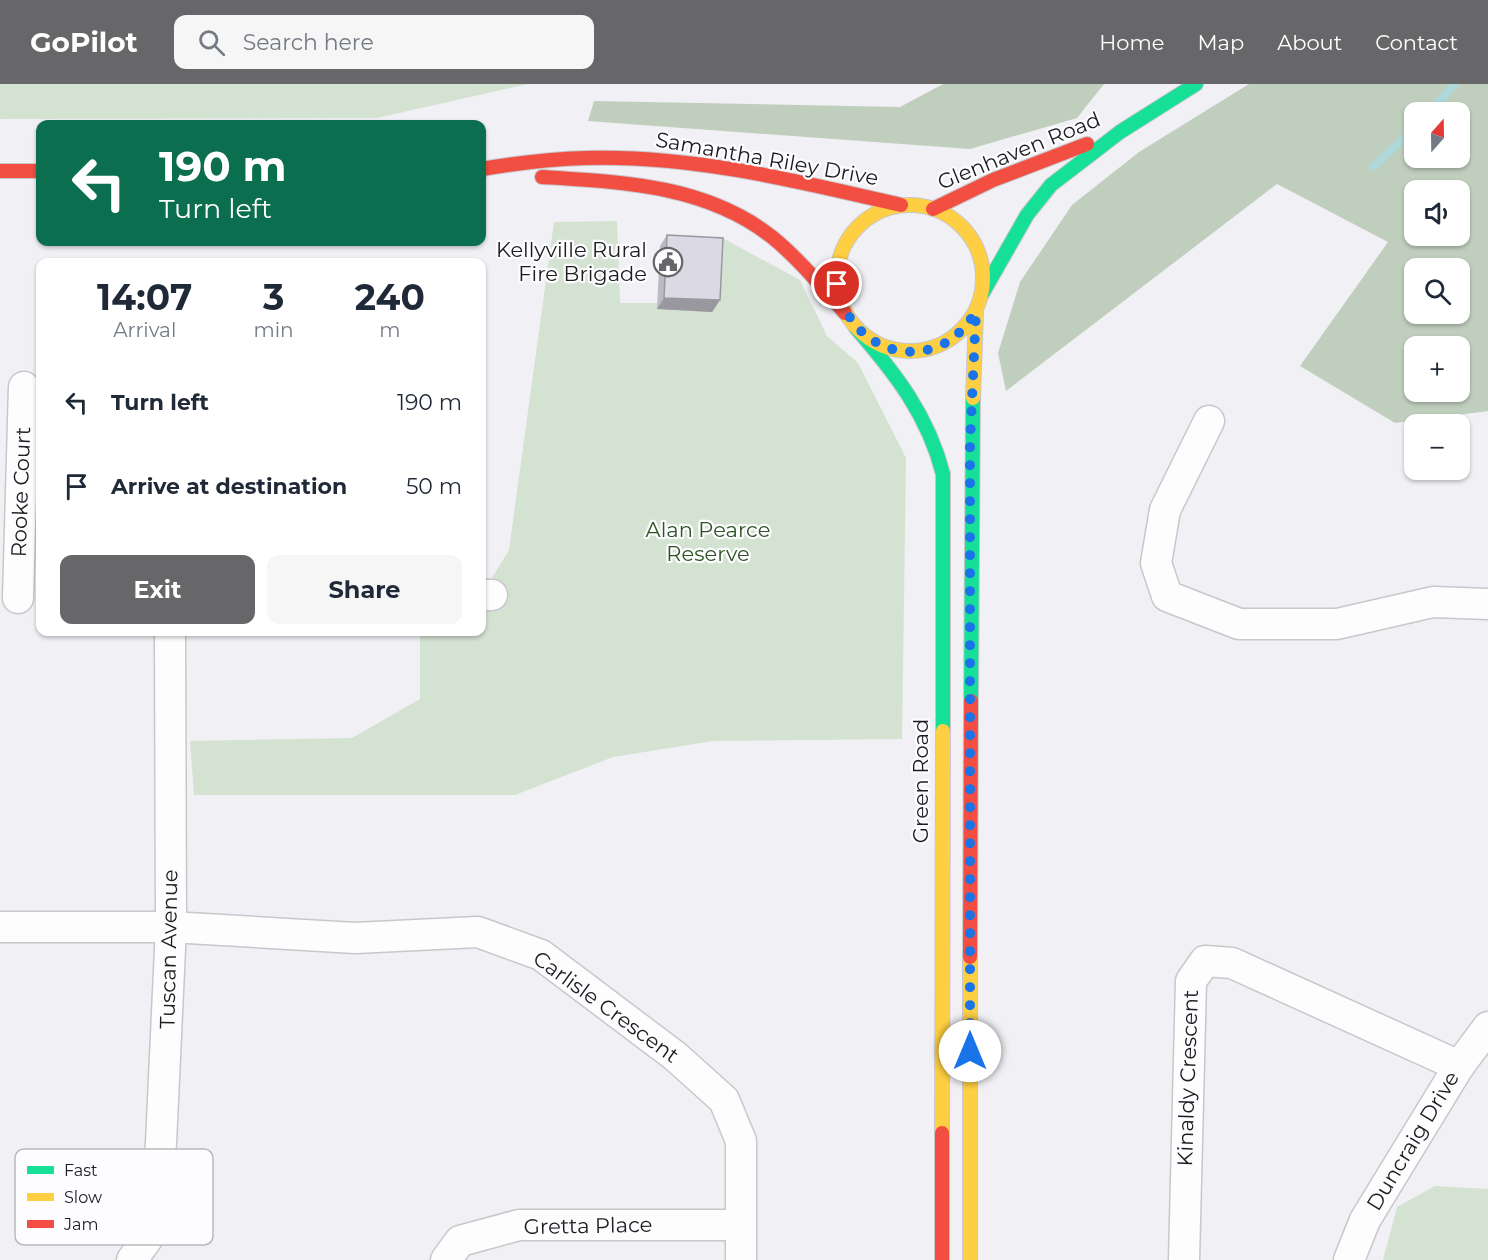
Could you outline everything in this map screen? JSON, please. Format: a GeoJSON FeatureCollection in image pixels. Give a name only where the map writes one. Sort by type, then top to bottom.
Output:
{"type":"FeatureCollection","features":[{"type":"Feature","properties":{"kind":"main road","name":"Glenhaven Road"},"geometry":{"type":"LineString","coordinates":[[982,294],[1027,215],[1051,185],[1120,132],[1196,84]]}},
{"type":"Feature","properties":{"kind":"main road","name":"Glenhaven Road"},"geometry":{"type":"LineString","coordinates":[[933,209],[993,180],[1120,132]]}},
{"type":"Feature","properties":{"kind":"main road","name":"Samantha Riley Drive"},"geometry":{"type":"LineString","coordinates":[[486,170],[515,162],[562,158],[604,156],[657,158],[694,163],[901,205]]}},
{"type":"Feature","properties":{"kind":"main road"},"geometry":{"type":"LineString","coordinates":[[0,171],[36,171]]}},
{"type":"Feature","properties":{"kind":"main road","name":"Samantha Riley Drive"},"geometry":{"type":"LineString","coordinates":[[486,171],[644,184],[690,194],[731,210],[771,236],[846,314]]}},
{"type":"Feature","properties":{"kind":"main road"},"geometry":{"type":"LineString","coordinates":[[970,1260],[970,443],[976,312],[982,294],[983,267],[974,242],[957,221],[933,209],[901,205],[885,209],[867,219],[846,243],[836,273],[838,294],[846,314],[856,328],[874,342],[895,350],[918,351],[940,346],[961,332],[976,312]]}},
{"type":"Feature","properties":{"kind":"main road","name":"Green Road"},"geometry":{"type":"LineString","coordinates":[[856,328],[919,407],[938,450],[943,474],[942,1260]]}},
{"type":"Feature","properties":{"kind":"street","name":"Rooke Court"},"geometry":{"type":"LineString","coordinates":[[19,598],[21,386]]}},
{"type":"Feature","properties":{"kind":"street"},"geometry":{"type":"LineString","coordinates":[[1209,421],[1165,510],[1156,563],[1167,597],[1239,624],[1337,624],[1433,602],[1488,604]]}},
{"type":"Feature","properties":{"kind":"street","name":"Tuscan Avenue"},"geometry":{"type":"LineString","coordinates":[[160,1149],[171,927],[170,636]]}},
{"type":"Feature","properties":{"kind":"street","name":"Carlisle Crescent"},"geometry":{"type":"LineString","coordinates":[[0,927],[171,927],[355,938],[478,932],[541,955],[675,1056],[724,1100],[741,1142],[741,1260]]}},
{"type":"Feature","properties":{"kind":"street","name":"Kinaldy Crescent"},"geometry":{"type":"LineString","coordinates":[[1184,1260],[1191,981],[1205,961],[1232,963],[1459,1066]]}},
{"type":"Feature","properties":{"kind":"street","name":"Duncraig Drive"},"geometry":{"type":"LineString","coordinates":[[1349,1260],[1365,1220],[1459,1066],[1488,1027]]}},
{"type":"Feature","properties":{"kind":"street","name":"Gretta Place"},"geometry":{"type":"LineString","coordinates":[[446,1260],[460,1241],[519,1225],[740,1225]]}},
{"type":"Feature","properties":{"kind":"street","name":"Tuscan Avenue"},"geometry":{"type":"LineString","coordinates":[[132,1260],[143,1245]]}},
{"type":"Feature","properties":{"kind":"green space"},"geometry":{"type":"Polygon","coordinates":[[[0,84],[528,84],[377,118],[0,119],[0,84]]]}},
{"type":"Feature","properties":{"kind":"green space"},"geometry":{"type":"Polygon","coordinates":[[[943,84],[1104,84],[1077,118],[970,149],[588,121],[594,101],[900,107],[943,84]]]}},
{"type":"Feature","properties":{"kind":"green space"},"geometry":{"type":"Polygon","coordinates":[[[1249,84],[1488,84],[1488,411],[1465,414],[1404,414],[1404,422],[1395,423],[1300,366],[1388,242],[1277,184],[1006,391],[998,353],[1020,282],[1072,205],[1139,152],[1249,84]]]}},
{"type":"Feature","properties":{"kind":"green space","name":"Alan Pearce Reserve"},"geometry":{"type":"Polygon","coordinates":[[[617,221],[620,303],[719,303],[719,236],[800,280],[827,336],[858,363],[906,458],[902,739],[713,741],[613,757],[515,795],[194,795],[190,741],[352,738],[420,699],[420,636],[486,636],[486,587],[509,550],[554,222],[617,221]]]}},
{"type":"Feature","properties":{"kind":"green space"},"geometry":{"type":"Polygon","coordinates":[[[1435,1186],[1488,1189],[1488,1260],[1383,1260],[1397,1207],[1435,1186]]]}},
{"type":"Feature","properties":{"kind":"building"},"geometry":{"type":"Polygon","coordinates":[[[667,235],[723,238],[720,300],[664,298],[667,235]]]}},
{"type":"Feature","properties":{"kind":"waterway"},"geometry":{"type":"LineString","coordinates":[[1439,102],[1455,84]]}},
{"type":"Feature","properties":{"kind":"waterway"},"geometry":{"type":"LineString","coordinates":[[1374,166],[1404,138]]}},
{"type":"Feature","properties":{"kind":"traffic: fast"},"geometry":{"type":"LineString","coordinates":[[982,294],[1027,215],[1051,185],[1120,132],[1196,84]]}},
{"type":"Feature","properties":{"kind":"traffic: fast"},"geometry":{"type":"LineString","coordinates":[[856,328],[897,378],[919,414],[929,433],[943,474],[943,731]]}},
{"type":"Feature","properties":{"kind":"traffic: fast"},"geometry":{"type":"LineString","coordinates":[[971,701],[973,398]]}},
{"type":"Feature","properties":{"kind":"traffic: slow"},"geometry":{"type":"LineString","coordinates":[[910,205],[938,210],[962,226],[978,250],[983,278],[978,306],[962,330],[938,346],[910,351],[882,346],[858,330],[842,306],[837,278],[842,250],[858,226],[882,210],[910,205]]}},
{"type":"Feature","properties":{"kind":"traffic: slow"},"geometry":{"type":"LineString","coordinates":[[973,398],[976,312]]}},
{"type":"Feature","properties":{"kind":"traffic: slow"},"geometry":{"type":"LineString","coordinates":[[942,1133],[943,731]]}},
{"type":"Feature","properties":{"kind":"traffic: slow"},"geometry":{"type":"LineString","coordinates":[[970,957],[970,1260]]}},
{"type":"Feature","properties":{"kind":"traffic: jam"},"geometry":{"type":"LineString","coordinates":[[933,209],[993,180],[1087,144]]}},
{"type":"Feature","properties":{"kind":"traffic: jam"},"geometry":{"type":"LineString","coordinates":[[486,168],[573,159],[626,158],[665,161],[745,171],[901,205]]}},
{"type":"Feature","properties":{"kind":"traffic: jam"},"geometry":{"type":"LineString","coordinates":[[0,171],[36,171]]}},
{"type":"Feature","properties":{"kind":"traffic: jam"},"geometry":{"type":"LineString","coordinates":[[542,177],[633,184],[691,196],[719,206],[772,237],[801,264],[845,313]]}},
{"type":"Feature","properties":{"kind":"traffic: jam"},"geometry":{"type":"LineString","coordinates":[[970,957],[971,701]]}},
{"type":"Feature","properties":{"kind":"traffic: jam"},"geometry":{"type":"LineString","coordinates":[[942,1133],[942,1260]]}},
{"type":"Feature","properties":{"kind":"place","name":"Kellyville Rural Fire Brigade"},"geometry":{"type":"Point","coordinates":[668,262]}},
{"type":"Feature","properties":{"kind":"route"},"geometry":{"type":"LineString","coordinates":[[837,284],[841,304],[856,328],[874,342],[895,350],[918,351],[940,346],[961,332],[976,312],[970,443],[970,1051]]}}]}
